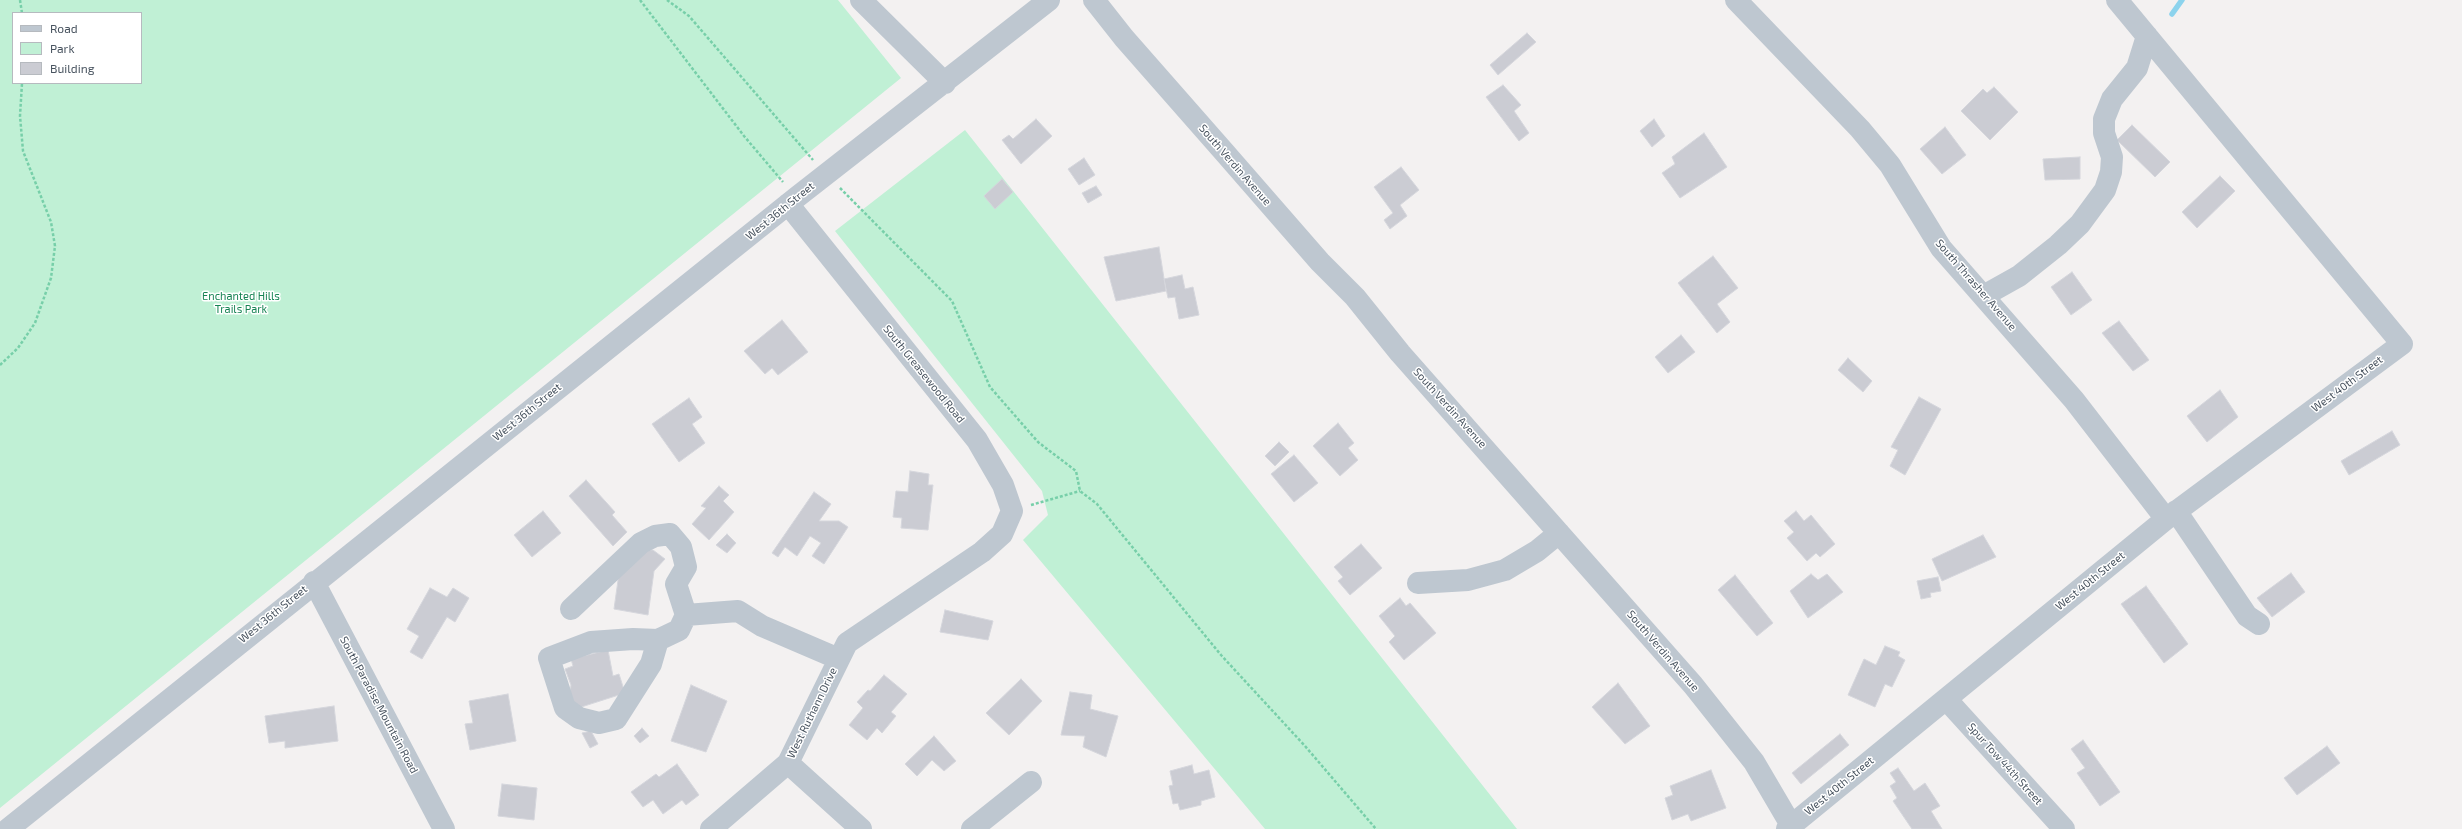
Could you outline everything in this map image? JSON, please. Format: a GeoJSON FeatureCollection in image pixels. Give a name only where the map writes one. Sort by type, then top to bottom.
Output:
{"type":"FeatureCollection","features":[{"type":"Feature","properties":{"kind":"street"},"geometry":{"type":"LineString","coordinates":[[861,0],[945,83]]}},
{"type":"Feature","properties":{"kind":"street","name":"West 36th Street"},"geometry":{"type":"LineString","coordinates":[[8,829],[314,582],[792,201],[945,83],[1049,0]]}},
{"type":"Feature","properties":{"kind":"street","name":"South Verdin Avenue"},"geometry":{"type":"LineString","coordinates":[[1094,0],[1129,44],[1320,262],[1355,297],[1400,353],[1693,685],[1737,738],[1789,827]]}},
{"type":"Feature","properties":{"kind":"street","name":"South Thrasher Avenue"},"geometry":{"type":"LineString","coordinates":[[1736,0],[1860,129],[1890,165],[1941,248],[1985,295],[2171,515],[2247,616],[2259,624]]}},
{"type":"Feature","properties":{"kind":"street"},"geometry":{"type":"LineString","coordinates":[[1985,295],[2019,276],[2058,245],[2080,224],[2105,190],[2111,172],[2112,157],[2104,133],[2104,119],[2112,99],[2137,68],[2147,36],[2117,0]]}},
{"type":"Feature","properties":{"kind":"street","name":"West 40th Street"},"geometry":{"type":"LineString","coordinates":[[1789,827],[2171,515],[2402,344],[2147,36]]}},
{"type":"Feature","properties":{"kind":"street","name":"South Greasewood Road"},"geometry":{"type":"LineString","coordinates":[[792,201],[977,440],[1003,485],[1012,510]]}},
{"type":"Feature","properties":{"kind":"street","name":"West Ruthann Drive"},"geometry":{"type":"LineString","coordinates":[[711,829],[788,762],[847,642],[982,552],[1002,534],[1012,510]]}},
{"type":"Feature","properties":{"kind":"street"},"geometry":{"type":"LineString","coordinates":[[1418,582],[1468,580],[1505,570],[1537,551],[1559,533]]}},
{"type":"Feature","properties":{"kind":"street"},"geometry":{"type":"LineString","coordinates":[[571,609],[641,543],[655,536],[670,534],[681,547],[686,567],[676,584],[686,615],[678,630],[658,640],[633,638],[590,642],[549,658],[565,708],[579,718],[599,723],[616,719],[651,664],[658,640]]}},
{"type":"Feature","properties":{"kind":"street","name":"South Paradise Mountain Road"},"geometry":{"type":"LineString","coordinates":[[314,582],[444,829]]}},
{"type":"Feature","properties":{"kind":"street","name":"West Ruthann Drive"},"geometry":{"type":"LineString","coordinates":[[686,615],[738,611],[762,626],[839,659]]}},
{"type":"Feature","properties":{"kind":"street","name":"Spur Tow 44th Street"},"geometry":{"type":"LineString","coordinates":[[1946,699],[2064,829]]}},
{"type":"Feature","properties":{"kind":"street"},"geometry":{"type":"LineString","coordinates":[[788,762],[861,829]]}},
{"type":"Feature","properties":{"kind":"street"},"geometry":{"type":"LineString","coordinates":[[972,829],[1031,782]]}},
{"type":"Feature","properties":{"kind":"path"},"geometry":{"type":"LineString","coordinates":[[20,0],[22,12]]}},
{"type":"Feature","properties":{"kind":"path"},"geometry":{"type":"LineString","coordinates":[[640,0],[792,201]]}},
{"type":"Feature","properties":{"kind":"path"},"geometry":{"type":"LineString","coordinates":[[667,0],[689,16],[793,138],[952,301],[990,387],[1038,442],[1076,471],[1080,491],[1097,504],[1221,655],[1305,746],[1376,829]]}},
{"type":"Feature","properties":{"kind":"path"},"geometry":{"type":"LineString","coordinates":[[0,365],[18,348],[34,323],[51,278],[55,246],[51,222],[23,151],[20,116],[22,84]]}},
{"type":"Feature","properties":{"kind":"path"},"geometry":{"type":"LineString","coordinates":[[1012,510],[1080,491]]}},
{"type":"Feature","properties":{"kind":"green space","name":"Enchanted Hills Trails Park"},"geometry":{"type":"Polygon","coordinates":[[[0,0],[838,0],[901,78],[0,808],[0,0]]]}},
{"type":"Feature","properties":{"kind":"green space"},"geometry":{"type":"Polygon","coordinates":[[[965,130],[1517,829],[1265,829],[1023,540],[1048,515],[1042,491],[835,231],[965,130]]]}},
{"type":"Feature","properties":{"kind":"building"},"geometry":{"type":"Polygon","coordinates":[[[1527,33],[1536,42],[1498,75],[1490,65],[1527,33]]]}},
{"type":"Feature","properties":{"kind":"building"},"geometry":{"type":"Polygon","coordinates":[[[1503,85],[1521,105],[1514,111],[1529,133],[1519,141],[1486,97],[1503,85]]]}},
{"type":"Feature","properties":{"kind":"building"},"geometry":{"type":"Polygon","coordinates":[[[1994,87],[2018,112],[1990,140],[1961,111],[1983,89],[1987,93],[1994,87]]]}},
{"type":"Feature","properties":{"kind":"building"},"geometry":{"type":"Polygon","coordinates":[[[1036,119],[1052,136],[1021,164],[1002,140],[1009,135],[1013,139],[1036,119]]]}},
{"type":"Feature","properties":{"kind":"building"},"geometry":{"type":"Polygon","coordinates":[[[1654,119],[1665,136],[1652,147],[1640,131],[1654,119]]]}},
{"type":"Feature","properties":{"kind":"building"},"geometry":{"type":"Polygon","coordinates":[[[2132,125],[2170,162],[2155,177],[2117,140],[2132,125]]]}},
{"type":"Feature","properties":{"kind":"building"},"geometry":{"type":"Polygon","coordinates":[[[1945,127],[1966,155],[1942,174],[1920,149],[1945,127]]]}},
{"type":"Feature","properties":{"kind":"building"},"geometry":{"type":"Polygon","coordinates":[[[1704,133],[1727,167],[1680,198],[1662,173],[1675,164],[1672,157],[1704,133]]]}},
{"type":"Feature","properties":{"kind":"building"},"geometry":{"type":"Polygon","coordinates":[[[2080,157],[2080,179],[2045,180],[2043,159],[2080,157]]]}},
{"type":"Feature","properties":{"kind":"building"},"geometry":{"type":"Polygon","coordinates":[[[1084,158],[1095,175],[1079,185],[1068,169],[1084,158]]]}},
{"type":"Feature","properties":{"kind":"building"},"geometry":{"type":"Polygon","coordinates":[[[1401,167],[1419,190],[1400,205],[1407,216],[1390,229],[1384,220],[1393,213],[1374,187],[1401,167]]]}},
{"type":"Feature","properties":{"kind":"building"},"geometry":{"type":"Polygon","coordinates":[[[2220,176],[2235,191],[2197,228],[2182,212],[2220,176]]]}},
{"type":"Feature","properties":{"kind":"building"},"geometry":{"type":"Polygon","coordinates":[[[1002,179],[1013,192],[995,209],[984,196],[1002,179]]]}},
{"type":"Feature","properties":{"kind":"building"},"geometry":{"type":"Polygon","coordinates":[[[1096,186],[1102,195],[1088,203],[1082,193],[1096,186]]]}},
{"type":"Feature","properties":{"kind":"building"},"geometry":{"type":"Polygon","coordinates":[[[1159,247],[1166,291],[1116,301],[1104,257],[1159,247]]]}},
{"type":"Feature","properties":{"kind":"building"},"geometry":{"type":"Polygon","coordinates":[[[1713,256],[1738,288],[1717,304],[1730,322],[1717,333],[1678,283],[1713,256]]]}},
{"type":"Feature","properties":{"kind":"building"},"geometry":{"type":"Polygon","coordinates":[[[2072,272],[2092,300],[2071,315],[2051,287],[2072,272]]]}},
{"type":"Feature","properties":{"kind":"building"},"geometry":{"type":"Polygon","coordinates":[[[1182,275],[1185,289],[1193,287],[1199,315],[1179,319],[1175,297],[1168,298],[1164,279],[1182,275]]]}},
{"type":"Feature","properties":{"kind":"building"},"geometry":{"type":"Polygon","coordinates":[[[782,320],[808,352],[778,375],[772,368],[765,374],[744,351],[782,320]]]}},
{"type":"Feature","properties":{"kind":"building"},"geometry":{"type":"Polygon","coordinates":[[[2119,321],[2149,360],[2133,371],[2102,333],[2119,321]]]}},
{"type":"Feature","properties":{"kind":"building"},"geometry":{"type":"Polygon","coordinates":[[[1681,335],[1695,352],[1668,373],[1655,357],[1681,335]]]}},
{"type":"Feature","properties":{"kind":"building"},"geometry":{"type":"Polygon","coordinates":[[[1848,358],[1872,381],[1863,392],[1838,370],[1848,358]]]}},
{"type":"Feature","properties":{"kind":"building"},"geometry":{"type":"Polygon","coordinates":[[[2220,390],[2238,417],[2207,442],[2187,416],[2220,390]]]}},
{"type":"Feature","properties":{"kind":"building"},"geometry":{"type":"Polygon","coordinates":[[[1919,397],[1941,409],[1905,475],[1890,466],[1898,450],[1891,447],[1919,397]]]}},
{"type":"Feature","properties":{"kind":"building"},"geometry":{"type":"Polygon","coordinates":[[[689,398],[702,417],[692,424],[705,443],[679,462],[652,424],[689,398]]]}},
{"type":"Feature","properties":{"kind":"building"},"geometry":{"type":"Polygon","coordinates":[[[1338,423],[1354,443],[1348,448],[1358,460],[1340,476],[1313,446],[1338,423]]]}},
{"type":"Feature","properties":{"kind":"building"},"geometry":{"type":"Polygon","coordinates":[[[2392,431],[2400,445],[2349,475],[2341,461],[2392,431]]]}},
{"type":"Feature","properties":{"kind":"building"},"geometry":{"type":"Polygon","coordinates":[[[1279,442],[1289,452],[1275,466],[1265,456],[1279,442]]]}},
{"type":"Feature","properties":{"kind":"building"},"geometry":{"type":"Polygon","coordinates":[[[1294,455],[1318,483],[1294,502],[1271,474],[1294,455]]]}},
{"type":"Feature","properties":{"kind":"building"},"geometry":{"type":"Polygon","coordinates":[[[910,471],[929,474],[928,485],[933,485],[928,530],[901,528],[902,518],[893,517],[896,491],[908,492],[910,471]]]}},
{"type":"Feature","properties":{"kind":"building"},"geometry":{"type":"Polygon","coordinates":[[[586,480],[615,512],[612,515],[627,532],[613,546],[569,496],[586,480]]]}},
{"type":"Feature","properties":{"kind":"building"},"geometry":{"type":"Polygon","coordinates":[[[719,486],[729,495],[723,501],[734,512],[709,540],[692,524],[706,508],[701,506],[719,486]]]}},
{"type":"Feature","properties":{"kind":"building"},"geometry":{"type":"Polygon","coordinates":[[[814,492],[831,504],[819,521],[839,521],[848,527],[824,564],[812,556],[821,543],[810,536],[797,556],[785,547],[778,557],[772,553],[814,492]]]}},
{"type":"Feature","properties":{"kind":"building"},"geometry":{"type":"Polygon","coordinates":[[[543,511],[561,533],[532,557],[514,535],[543,511]]]}},
{"type":"Feature","properties":{"kind":"building"},"geometry":{"type":"Polygon","coordinates":[[[1796,511],[1804,521],[1811,515],[1835,544],[1820,557],[1816,553],[1807,561],[1787,538],[1794,532],[1784,521],[1796,511]]]}},
{"type":"Feature","properties":{"kind":"building"},"geometry":{"type":"Polygon","coordinates":[[[727,534],[736,543],[727,553],[716,545],[727,534]]]}},
{"type":"Feature","properties":{"kind":"building"},"geometry":{"type":"Polygon","coordinates":[[[1983,535],[1996,557],[1942,581],[1932,559],[1983,535]]]}},
{"type":"Feature","properties":{"kind":"building"},"geometry":{"type":"Polygon","coordinates":[[[1361,544],[1382,568],[1350,595],[1338,581],[1343,577],[1334,567],[1361,544]]]}},
{"type":"Feature","properties":{"kind":"building"},"geometry":{"type":"Polygon","coordinates":[[[641,550],[653,550],[665,559],[654,571],[648,615],[614,609],[620,566],[641,550]]]}},
{"type":"Feature","properties":{"kind":"building"},"geometry":{"type":"Polygon","coordinates":[[[2291,573],[2305,592],[2272,617],[2257,598],[2291,573]]]}},
{"type":"Feature","properties":{"kind":"building"},"geometry":{"type":"Polygon","coordinates":[[[1811,574],[1818,580],[1827,574],[1843,592],[1808,618],[1790,591],[1811,574]]]}},
{"type":"Feature","properties":{"kind":"building"},"geometry":{"type":"Polygon","coordinates":[[[1735,575],[1773,623],[1757,636],[1718,590],[1735,575]]]}},
{"type":"Feature","properties":{"kind":"building"},"geometry":{"type":"Polygon","coordinates":[[[1938,577],[1941,591],[1930,593],[1931,597],[1921,599],[1917,581],[1938,577]]]}},
{"type":"Feature","properties":{"kind":"building"},"geometry":{"type":"Polygon","coordinates":[[[2146,586],[2188,644],[2164,663],[2121,604],[2146,586]]]}},
{"type":"Feature","properties":{"kind":"building"},"geometry":{"type":"Polygon","coordinates":[[[430,588],[447,597],[453,588],[469,598],[455,622],[447,617],[422,659],[410,652],[419,636],[407,629],[430,588]]]}},
{"type":"Feature","properties":{"kind":"building"},"geometry":{"type":"Polygon","coordinates":[[[1400,598],[1406,606],[1410,603],[1436,633],[1404,660],[1389,642],[1395,636],[1379,616],[1400,598]]]}},
{"type":"Feature","properties":{"kind":"building"},"geometry":{"type":"Polygon","coordinates":[[[945,610],[993,621],[988,640],[940,632],[945,610]]]}},
{"type":"Feature","properties":{"kind":"building"},"geometry":{"type":"Polygon","coordinates":[[[1885,646],[1900,652],[1898,656],[1905,660],[1892,687],[1885,684],[1875,707],[1848,695],[1864,659],[1876,665],[1885,646]]]}},
{"type":"Feature","properties":{"kind":"building"},"geometry":{"type":"Polygon","coordinates":[[[608,650],[613,676],[619,674],[625,693],[575,709],[569,703],[571,685],[565,669],[573,666],[571,659],[608,650]]]}},
{"type":"Feature","properties":{"kind":"building"},"geometry":{"type":"Polygon","coordinates":[[[884,675],[907,694],[891,712],[896,716],[882,733],[877,728],[867,740],[849,725],[863,708],[857,702],[868,690],[870,691],[884,675]]]}},
{"type":"Feature","properties":{"kind":"building"},"geometry":{"type":"Polygon","coordinates":[[[1021,679],[1042,701],[1009,735],[986,713],[1021,679]]]}},
{"type":"Feature","properties":{"kind":"building"},"geometry":{"type":"Polygon","coordinates":[[[1618,683],[1650,726],[1625,744],[1592,707],[1618,683]]]}},
{"type":"Feature","properties":{"kind":"building"},"geometry":{"type":"Polygon","coordinates":[[[691,685],[727,701],[706,752],[671,741],[691,685]]]}},
{"type":"Feature","properties":{"kind":"building"},"geometry":{"type":"Polygon","coordinates":[[[1070,692],[1092,695],[1090,709],[1118,716],[1106,757],[1083,747],[1085,736],[1061,735],[1070,692]]]}},
{"type":"Feature","properties":{"kind":"building"},"geometry":{"type":"Polygon","coordinates":[[[508,694],[516,741],[470,750],[465,724],[473,723],[469,701],[508,694]]]}},
{"type":"Feature","properties":{"kind":"building"},"geometry":{"type":"Polygon","coordinates":[[[334,706],[338,741],[285,748],[285,741],[269,743],[265,716],[334,706]]]}},
{"type":"Feature","properties":{"kind":"building"},"geometry":{"type":"Polygon","coordinates":[[[642,728],[649,736],[640,743],[634,736],[642,728]]]}},
{"type":"Feature","properties":{"kind":"building"},"geometry":{"type":"Polygon","coordinates":[[[591,731],[598,744],[590,748],[582,733],[591,731]]]}},
{"type":"Feature","properties":{"kind":"building"},"geometry":{"type":"Polygon","coordinates":[[[1840,734],[1849,745],[1801,784],[1792,773],[1840,734]]]}},
{"type":"Feature","properties":{"kind":"building"},"geometry":{"type":"Polygon","coordinates":[[[934,736],[956,761],[944,771],[932,760],[917,776],[905,764],[934,736]]]}},
{"type":"Feature","properties":{"kind":"building"},"geometry":{"type":"Polygon","coordinates":[[[2083,740],[2120,792],[2100,806],[2077,773],[2085,768],[2071,749],[2083,740]]]}},
{"type":"Feature","properties":{"kind":"building"},"geometry":{"type":"Polygon","coordinates":[[[2327,746],[2340,763],[2297,795],[2284,778],[2327,746]]]}},
{"type":"Feature","properties":{"kind":"building"},"geometry":{"type":"Polygon","coordinates":[[[677,764],[699,795],[686,805],[682,800],[663,814],[653,800],[643,807],[631,792],[656,774],[659,777],[677,764]]]}},
{"type":"Feature","properties":{"kind":"building"},"geometry":{"type":"Polygon","coordinates":[[[1192,765],[1194,774],[1209,770],[1215,797],[1201,801],[1201,805],[1180,810],[1178,803],[1173,804],[1169,786],[1173,785],[1170,771],[1192,765]]]}},
{"type":"Feature","properties":{"kind":"building"},"geometry":{"type":"Polygon","coordinates":[[[1898,768],[1914,791],[1925,783],[1940,806],[1931,811],[1942,829],[1912,829],[1893,801],[1897,798],[1890,786],[1896,782],[1890,773],[1898,768]]]}},
{"type":"Feature","properties":{"kind":"building"},"geometry":{"type":"Polygon","coordinates":[[[1711,770],[1726,808],[1691,821],[1688,814],[1672,820],[1665,798],[1673,795],[1670,786],[1711,770]]]}},
{"type":"Feature","properties":{"kind":"building"},"geometry":{"type":"Polygon","coordinates":[[[502,784],[537,788],[534,820],[498,816],[502,784]]]}},
{"type":"Feature","properties":{"kind":"waterway"},"geometry":{"type":"LineString","coordinates":[[2172,14],[2182,0]]}}]}
